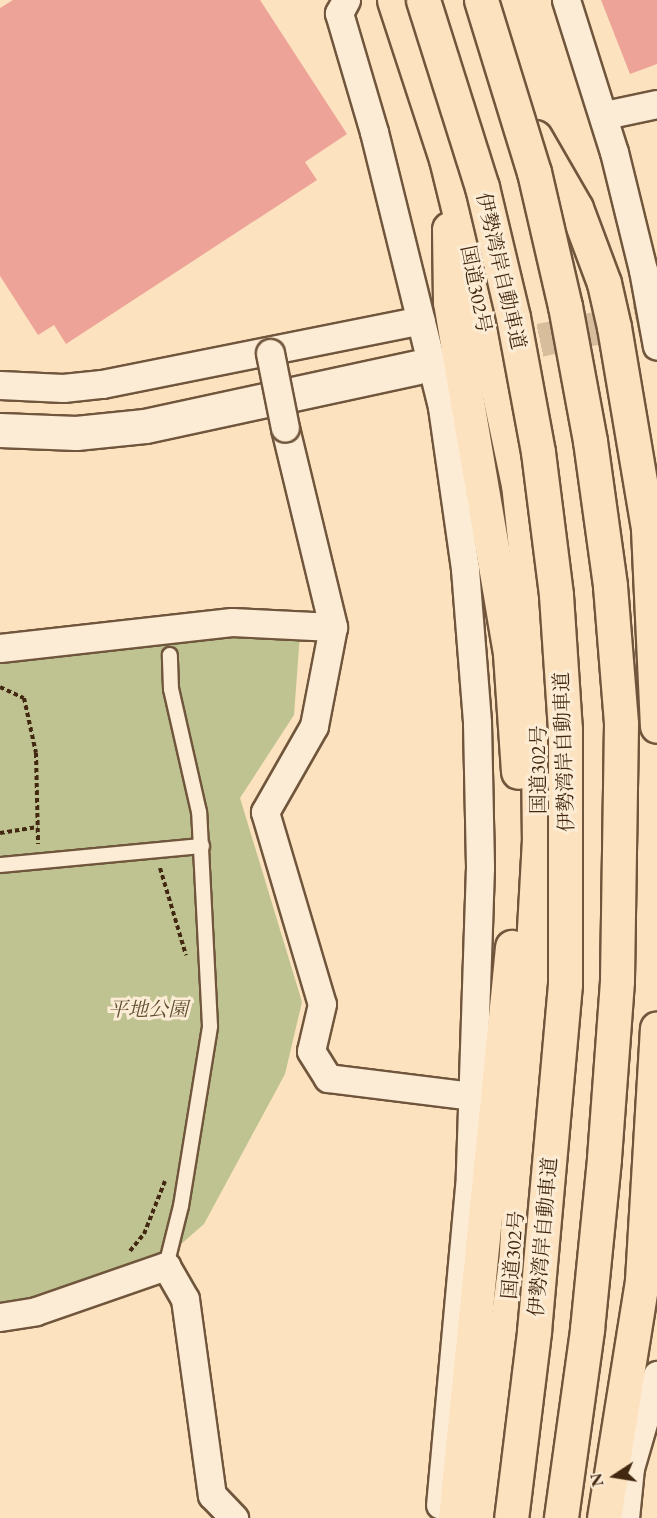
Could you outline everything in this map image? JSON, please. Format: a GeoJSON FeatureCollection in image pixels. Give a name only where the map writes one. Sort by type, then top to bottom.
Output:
{"type":"FeatureCollection","features":[{"type":"Feature","properties":{"kind":"highway","name":"国道302号"},"geometry":{"type":"LineString","coordinates":[[394,0],[447,159],[518,484],[537,655],[539,839],[515,1262],[481,1518]]}},
{"type":"Feature","properties":{"kind":"highway","name":"伊勢湾岸自動車道"},"geometry":{"type":"LineString","coordinates":[[423,0],[482,187],[513,317],[538,452],[556,595],[565,729],[565,984],[535,1320],[511,1518]]}},
{"type":"Feature","properties":{"kind":"highway"},"geometry":{"type":"LineString","coordinates":[[480,0],[534,172],[567,317],[590,441],[610,586],[621,724],[618,969],[606,1135],[587,1330],[561,1518]]}},
{"type":"Feature","properties":{"kind":"highway"},"geometry":{"type":"LineString","coordinates":[[489,0],[535,137],[548,216],[573,317],[599,474],[616,601],[627,732],[622,987],[611,1154],[571,1518]]}},
{"type":"Feature","properties":{"kind":"highway"},"geometry":{"type":"LineString","coordinates":[[535,137],[576,208],[604,283],[629,409],[648,529],[657,726]]}},
{"type":"Feature","properties":{"kind":"highway"},"geometry":{"type":"LineString","coordinates":[[447,159],[450,302],[510,654],[517,808],[513,928],[455,1518]]}},
{"type":"Feature","properties":{"kind":"highway"},"geometry":{"type":"LineString","coordinates":[[604,1518],[642,1280],[657,1028]]}},
{"type":"Feature","properties":{"kind":"street"},"geometry":{"type":"LineString","coordinates":[[566,0],[604,115],[643,270],[657,346]]}},
{"type":"Feature","properties":{"kind":"street"},"geometry":{"type":"LineString","coordinates":[[340,4],[421,320],[446,430],[465,569],[477,723],[480,867],[470,1176],[439,1518]]}},
{"type":"Feature","properties":{"kind":"street"},"geometry":{"type":"LineString","coordinates":[[604,115],[657,104]]}},
{"type":"Feature","properties":{"kind":"street"},"geometry":{"type":"LineString","coordinates":[[0,385],[63,388],[102,384],[270,353],[421,320]]}},
{"type":"Feature","properties":{"kind":"street"},"geometry":{"type":"LineString","coordinates":[[270,353],[285,428],[333,627],[314,726],[265,812],[322,1004],[311,1051],[328,1078],[472,1096]]}},
{"type":"Feature","properties":{"kind":"street"},"geometry":{"type":"LineString","coordinates":[[0,430],[76,433],[145,426],[417,367]]}},
{"type":"Feature","properties":{"kind":"street"},"geometry":{"type":"LineString","coordinates":[[0,648],[232,622],[333,627]]}},
{"type":"Feature","properties":{"kind":"street"},"geometry":{"type":"LineString","coordinates":[[0,1317],[36,1311],[166,1266],[185,1299],[212,1495],[234,1518]]}},
{"type":"Feature","properties":{"kind":"street"},"geometry":{"type":"LineString","coordinates":[[625,1518],[630,1468],[657,1375]]}},
{"type":"Feature","properties":{"kind":"lane"},"geometry":{"type":"LineString","coordinates":[[166,1266],[181,1206],[210,1026],[199,812],[171,689],[170,655]]}},
{"type":"Feature","properties":{"kind":"lane"},"geometry":{"type":"LineString","coordinates":[[0,865],[154,853],[202,846]]}},
{"type":"Feature","properties":{"kind":"path"},"geometry":{"type":"LineString","coordinates":[[0,687],[24,698],[36,753],[38,862]]}},
{"type":"Feature","properties":{"kind":"path"},"geometry":{"type":"LineString","coordinates":[[0,832],[38,827]]}},
{"type":"Feature","properties":{"kind":"path"},"geometry":{"type":"LineString","coordinates":[[154,853],[174,906],[188,967]]}},
{"type":"Feature","properties":{"kind":"path"},"geometry":{"type":"LineString","coordinates":[[127,1253],[144,1234],[166,1178]]}},
{"type":"Feature","properties":{"kind":"green space","name":"平地公園"},"geometry":{"type":"Polygon","coordinates":[[[300,634],[294,715],[240,798],[302,1002],[285,1074],[204,1224],[156,1266],[0,1315],[0,662],[100,645],[300,634]]]}},
{"type":"Feature","properties":{"kind":"building"},"geometry":{"type":"Polygon","coordinates":[[[13,0],[260,0],[347,134],[305,162],[317,180],[66,344],[54,325],[38,335],[0,276],[0,8],[13,0]]]}},
{"type":"Feature","properties":{"kind":"building"},"geometry":{"type":"Polygon","coordinates":[[[601,0],[657,0],[657,64],[630,74],[601,0]]]}},
{"type":"Feature","properties":{"kind":"tunnel"},"geometry":{"type":"LineString","coordinates":[[492,350],[657,315]]}}]}
